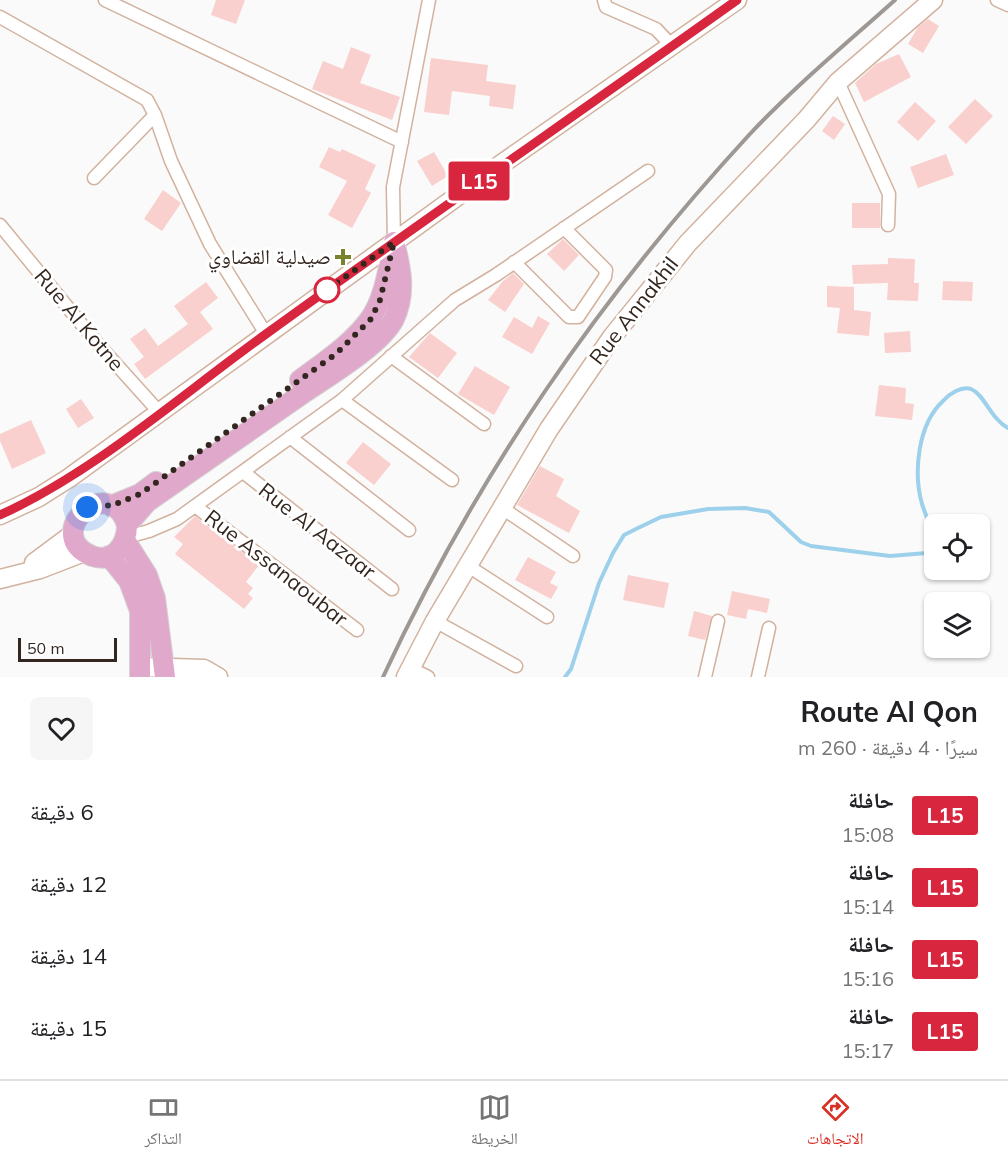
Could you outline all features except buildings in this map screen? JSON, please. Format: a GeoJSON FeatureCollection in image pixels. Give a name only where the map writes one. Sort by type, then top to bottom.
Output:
{"type":"FeatureCollection","features":[{"type":"Feature","properties":{"kind":"main road"},"geometry":{"type":"LineString","coordinates":[[394,242],[399,261],[400,301],[393,320],[382,335],[342,366],[147,502],[117,552],[96,558],[84,552],[77,544],[73,534],[76,518],[87,507],[95,504],[111,506],[140,494],[336,354],[371,319],[380,300],[394,242]]}},
{"type":"Feature","properties":{"kind":"main road"},"geometry":{"type":"LineString","coordinates":[[111,506],[121,514],[126,534],[155,598],[166,673]]}},
{"type":"Feature","properties":{"kind":"main road"},"geometry":{"type":"LineString","coordinates":[[109,556],[129,581],[140,611],[141,672]]}},
{"type":"Feature","properties":{"kind":"street"},"geometry":{"type":"LineString","coordinates":[[105,0],[402,142]]}},
{"type":"Feature","properties":{"kind":"street"},"geometry":{"type":"LineString","coordinates":[[394,242],[393,186],[429,0]]}},
{"type":"Feature","properties":{"kind":"street"},"geometry":{"type":"LineString","coordinates":[[604,0],[606,7],[656,29],[672,46]]}},
{"type":"Feature","properties":{"kind":"street"},"geometry":{"type":"LineString","coordinates":[[0,515],[39,497],[160,413],[394,242],[737,0]]}},
{"type":"Feature","properties":{"kind":"street","name":"Rue Annakhil"},"geometry":{"type":"LineString","coordinates":[[408,673],[435,621],[549,429],[612,337],[688,243],[807,119],[838,82],[933,0]]}},
{"type":"Feature","properties":{"kind":"street"},"geometry":{"type":"LineString","coordinates":[[997,0],[1008,5]]}},
{"type":"Feature","properties":{"kind":"street"},"geometry":{"type":"LineString","coordinates":[[0,17],[147,100],[155,115],[171,161],[210,244],[266,334]]}},
{"type":"Feature","properties":{"kind":"street"},"geometry":{"type":"LineString","coordinates":[[838,82],[889,194],[888,225]]}},
{"type":"Feature","properties":{"kind":"street"},"geometry":{"type":"LineString","coordinates":[[94,178],[155,115]]}},
{"type":"Feature","properties":{"kind":"street"},"geometry":{"type":"LineString","coordinates":[[126,534],[149,531],[177,519],[342,400],[455,300],[648,171]]}},
{"type":"Feature","properties":{"kind":"street","name":"Rue Al Kotne"},"geometry":{"type":"LineString","coordinates":[[1,227],[97,343],[160,413]]}},
{"type":"Feature","properties":{"kind":"street"},"geometry":{"type":"LineString","coordinates":[[514,262],[569,317],[578,318],[605,277],[606,270],[564,228]]}},
{"type":"Feature","properties":{"kind":"street"},"geometry":{"type":"LineString","coordinates":[[391,356],[484,424]]}},
{"type":"Feature","properties":{"kind":"street"},"geometry":{"type":"LineString","coordinates":[[342,400],[452,480]]}},
{"type":"Feature","properties":{"kind":"street"},"geometry":{"type":"LineString","coordinates":[[290,437],[409,530]]}},
{"type":"Feature","properties":{"kind":"street","name":"Rue Al Aazaar"},"geometry":{"type":"LineString","coordinates":[[243,472],[392,589]]}},
{"type":"Feature","properties":{"kind":"street","name":"Rue Assanaoubar"},"geometry":{"type":"LineString","coordinates":[[195,506],[357,630]]}},
{"type":"Feature","properties":{"kind":"street"},"geometry":{"type":"LineString","coordinates":[[502,508],[573,556]]}},
{"type":"Feature","properties":{"kind":"street"},"geometry":{"type":"LineString","coordinates":[[4,578],[46,556],[73,534]]}},
{"type":"Feature","properties":{"kind":"street"},"geometry":{"type":"LineString","coordinates":[[4,578],[84,552]]}},
{"type":"Feature","properties":{"kind":"street"},"geometry":{"type":"LineString","coordinates":[[468,566],[547,616]]}},
{"type":"Feature","properties":{"kind":"street"},"geometry":{"type":"LineString","coordinates":[[435,621],[516,666]]}},
{"type":"Feature","properties":{"kind":"street"},"geometry":{"type":"LineString","coordinates":[[705,677],[718,621]]}},
{"type":"Feature","properties":{"kind":"street"},"geometry":{"type":"LineString","coordinates":[[758,677],[769,628]]}},
{"type":"Feature","properties":{"kind":"street"},"geometry":{"type":"LineString","coordinates":[[141,672],[166,673],[204,669],[218,677]]}},
{"type":"Feature","properties":{"kind":"street"},"geometry":{"type":"LineString","coordinates":[[408,673],[428,677]]}},
{"type":"Feature","properties":{"kind":"waterway"},"geometry":{"type":"LineString","coordinates":[[565,677],[571,669],[599,583],[624,535],[661,517],[708,509],[745,508],[769,512],[801,542],[811,546],[890,556],[927,553],[933,539],[919,491],[918,463],[923,435],[935,411],[952,393],[971,389],[1008,428]]}},
{"type":"Feature","properties":{"kind":"railway"},"geometry":{"type":"LineString","coordinates":[[383,677],[420,602],[500,460],[592,325],[641,260],[766,117],[895,0]]}},
{"type":"Feature","properties":{"kind":"bus line","name":"L15"},"geometry":{"type":"LineString","coordinates":[[0,515],[39,497],[69,478],[503,163],[737,0]]}},
{"type":"Feature","properties":{"kind":"place","name":"صيدلية القضاوي"},"geometry":{"type":"Point","coordinates":[343,257]}},
{"type":"Feature","properties":{"kind":"route"},"geometry":{"type":"LineString","coordinates":[[87,507],[95,504],[111,506],[140,494],[336,354],[371,319],[380,300],[394,242],[327,290]]}}]}
